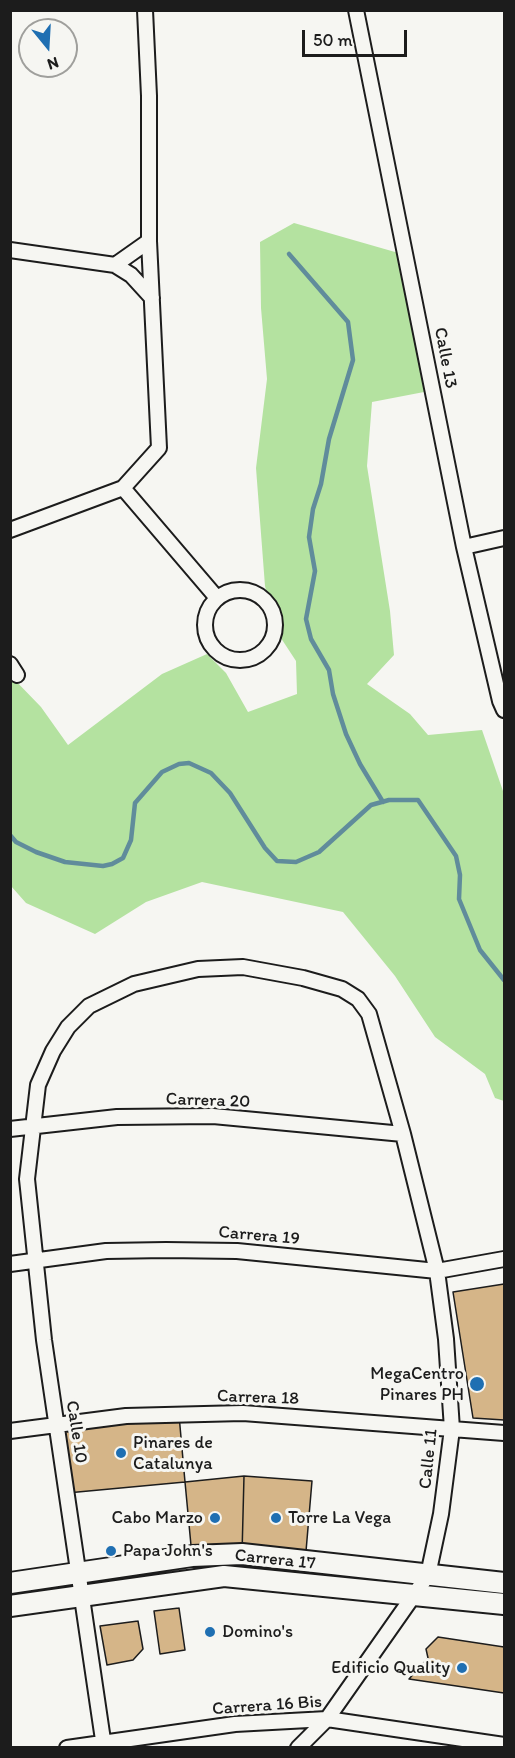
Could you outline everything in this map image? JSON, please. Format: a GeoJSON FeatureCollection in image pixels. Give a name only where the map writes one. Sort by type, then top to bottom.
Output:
{"type":"FeatureCollection","features":[{"type":"Feature","properties":{"kind":"main road","name":"Carrera 17"},"geometry":{"type":"LineString","coordinates":[[10,1583],[192,1556],[242,1554],[504,1583]]}},
{"type":"Feature","properties":{"kind":"main road","name":"Carrera 17"},"geometry":{"type":"LineString","coordinates":[[10,1606],[82,1594],[224,1576],[414,1597],[504,1604]]}},
{"type":"Feature","properties":{"kind":"street"},"geometry":{"type":"LineString","coordinates":[[10,530],[123,488],[159,447],[149,241],[149,96],[145,10]]}},
{"type":"Feature","properties":{"kind":"street","name":"Calle 13"},"geometry":{"type":"LineString","coordinates":[[356,10],[464,547],[504,710]]}},
{"type":"Feature","properties":{"kind":"street"},"geometry":{"type":"LineString","coordinates":[[115,265],[149,241]]}},
{"type":"Feature","properties":{"kind":"street"},"geometry":{"type":"LineString","coordinates":[[10,250],[115,265],[131,275],[152,298]]}},
{"type":"Feature","properties":{"kind":"street"},"geometry":{"type":"LineString","coordinates":[[123,488],[218,598]]}},
{"type":"Feature","properties":{"kind":"street"},"geometry":{"type":"LineString","coordinates":[[464,547],[504,538]]}},
{"type":"Feature","properties":{"kind":"street"},"geometry":{"type":"LineString","coordinates":[[238,590],[250,592],[268,604],[273,614],[273,637],[259,654],[236,660],[215,651],[204,630],[205,618],[218,598],[238,590]]}},
{"type":"Feature","properties":{"kind":"street","name":"Calle 10"},"geometry":{"type":"LineString","coordinates":[[103,1740],[56,1425],[27,1179],[31,1127],[38,1085],[53,1051],[68,1027],[89,1006],[134,984],[198,969],[243,967],[332,986],[342,989],[357,999],[369,1014],[404,1134]]}},
{"type":"Feature","properties":{"kind":"street","name":"Carrera 20"},"geometry":{"type":"LineString","coordinates":[[10,1129],[117,1117],[213,1116],[404,1134]]}},
{"type":"Feature","properties":{"kind":"street","name":"Calle 11"},"geometry":{"type":"LineString","coordinates":[[298,1748],[327,1719],[428,1575],[441,1514],[452,1429],[446,1339],[437,1270],[404,1134]]}},
{"type":"Feature","properties":{"kind":"street","name":"Carrera 19"},"geometry":{"type":"LineString","coordinates":[[10,1264],[106,1251],[237,1251],[437,1270],[504,1259]]}},
{"type":"Feature","properties":{"kind":"street","name":"Carrera 18"},"geometry":{"type":"LineString","coordinates":[[10,1431],[126,1416],[243,1413],[504,1433]]}},
{"type":"Feature","properties":{"kind":"street","name":"Carrera 16 Bis"},"geometry":{"type":"LineString","coordinates":[[67,1748],[103,1740],[235,1724],[327,1719],[504,1745]]}},
{"type":"Feature","properties":{"kind":"green space"},"geometry":{"type":"Polygon","coordinates":[[[294,223],[402,254],[424,392],[372,402],[367,466],[390,611],[394,655],[367,684],[410,714],[428,735],[482,730],[504,794],[504,1101],[495,1098],[485,1074],[435,1037],[395,976],[343,912],[202,882],[146,902],[95,934],[26,903],[11,886],[11,676],[41,707],[68,745],[162,674],[207,654],[226,673],[248,712],[297,694],[296,661],[275,629],[265,586],[256,468],[267,379],[261,308],[260,242],[294,223]]]}},
{"type":"Feature","properties":{"kind":"building"},"geometry":{"type":"Polygon","coordinates":[[[504,1284],[504,1420],[473,1418],[453,1292],[504,1284]]]}},
{"type":"Feature","properties":{"kind":"building","name":"Pinares de Catalunya"},"geometry":{"type":"Polygon","coordinates":[[[179,1415],[185,1482],[67,1493],[56,1424],[179,1415]]]}},
{"type":"Feature","properties":{"kind":"building","name":"Torre La Vega"},"geometry":{"type":"Polygon","coordinates":[[[244,1476],[312,1481],[305,1563],[242,1554],[244,1476]]]}},
{"type":"Feature","properties":{"kind":"building","name":"Cabo Marzo"},"geometry":{"type":"Polygon","coordinates":[[[244,1476],[242,1554],[192,1556],[185,1482],[244,1476]]]}},
{"type":"Feature","properties":{"kind":"building"},"geometry":{"type":"Polygon","coordinates":[[[179,1608],[185,1650],[160,1654],[154,1611],[179,1608]]]}},
{"type":"Feature","properties":{"kind":"building"},"geometry":{"type":"Polygon","coordinates":[[[138,1621],[143,1649],[133,1660],[107,1665],[100,1626],[138,1621]]]}},
{"type":"Feature","properties":{"kind":"building","name":"Edificio Quality"},"geometry":{"type":"Polygon","coordinates":[[[438,1637],[504,1647],[504,1693],[409,1679],[428,1658],[426,1649],[438,1637]]]}},
{"type":"Feature","properties":{"kind":"waterway"},"geometry":{"type":"LineString","coordinates":[[289,254],[348,322],[353,360],[329,439],[321,484],[313,509],[309,537],[315,571],[306,619],[311,639],[329,670],[333,694],[346,734],[360,764],[383,802]]}},
{"type":"Feature","properties":{"kind":"waterway"},"geometry":{"type":"LineString","coordinates":[[10,835],[16,842],[36,852],[65,862],[103,866],[112,864],[123,858],[131,840],[135,803],[162,772],[179,764],[189,763],[211,773],[230,793],[265,848],[277,861],[296,862],[319,852],[371,805],[389,800],[418,800],[456,856],[460,875],[459,899],[480,950],[504,980]]}},
{"type":"Feature","properties":{"kind":"place","name":"MegaCentro Pinares PH"},"geometry":{"type":"Point","coordinates":[477,1384]}},
{"type":"Feature","properties":{"kind":"place","name":"Pinares de Catalunya"},"geometry":{"type":"Point","coordinates":[121,1453]}},
{"type":"Feature","properties":{"kind":"place","name":"Cabo Marzo"},"geometry":{"type":"Point","coordinates":[215,1518]}},
{"type":"Feature","properties":{"kind":"place","name":"Torre La Vega"},"geometry":{"type":"Point","coordinates":[276,1518]}},
{"type":"Feature","properties":{"kind":"place","name":"Papa John's"},"geometry":{"type":"Point","coordinates":[111,1551]}},
{"type":"Feature","properties":{"kind":"place","name":"Domino's"},"geometry":{"type":"Point","coordinates":[210,1632]}},
{"type":"Feature","properties":{"kind":"place","name":"Edificio Quality"},"geometry":{"type":"Point","coordinates":[462,1668]}}]}
